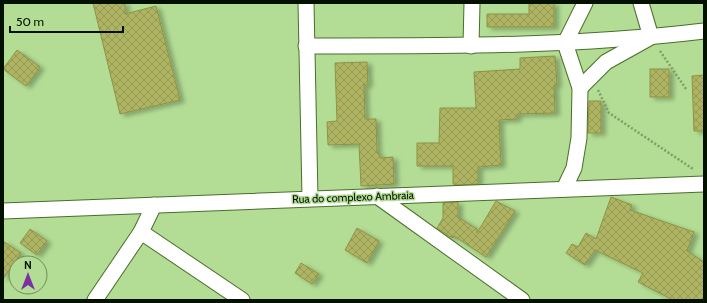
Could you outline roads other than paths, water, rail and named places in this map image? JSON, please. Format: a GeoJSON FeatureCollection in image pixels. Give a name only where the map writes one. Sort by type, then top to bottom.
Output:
{"type":"FeatureCollection","features":[{"type":"Feature","properties":{"kind":"street"},"geometry":{"type":"LineString","coordinates":[[306,3],[310,198]]}},
{"type":"Feature","properties":{"kind":"street"},"geometry":{"type":"LineString","coordinates":[[472,3],[472,46]]}},
{"type":"Feature","properties":{"kind":"street"},"geometry":{"type":"LineString","coordinates":[[564,189],[574,168],[579,138],[580,88],[565,43],[585,3]]}},
{"type":"Feature","properties":{"kind":"street"},"geometry":{"type":"LineString","coordinates":[[641,3],[651,37]]}},
{"type":"Feature","properties":{"kind":"street"},"geometry":{"type":"LineString","coordinates":[[306,46],[472,46],[565,43],[651,37],[704,31]]}},
{"type":"Feature","properties":{"kind":"street"},"geometry":{"type":"LineString","coordinates":[[580,88],[606,62],[651,37]]}},
{"type":"Feature","properties":{"kind":"street","name":"Rua do complexo Ambraia"},"geometry":{"type":"LineString","coordinates":[[3,211],[564,189],[701,178]]}},
{"type":"Feature","properties":{"kind":"street"},"geometry":{"type":"LineString","coordinates":[[377,196],[522,300]]}},
{"type":"Feature","properties":{"kind":"street"},"geometry":{"type":"LineString","coordinates":[[95,300],[141,232],[154,205]]}},
{"type":"Feature","properties":{"kind":"street"},"geometry":{"type":"LineString","coordinates":[[141,232],[242,300]]}}]}
